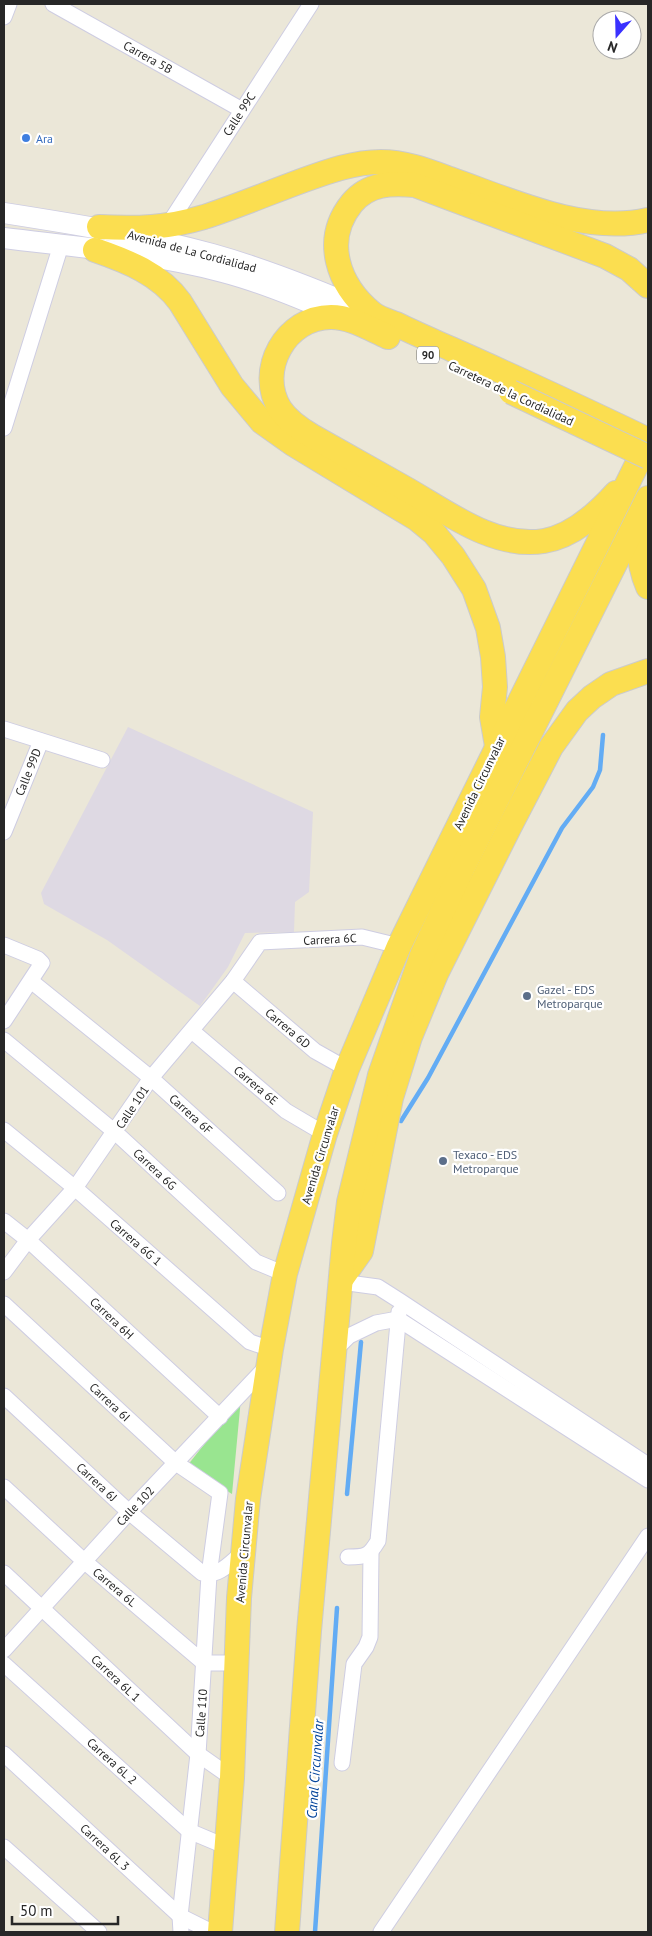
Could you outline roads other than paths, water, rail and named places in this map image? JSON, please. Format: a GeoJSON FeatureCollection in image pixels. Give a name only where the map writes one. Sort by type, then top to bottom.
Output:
{"type":"FeatureCollection","features":[{"type":"Feature","properties":{"kind":"highway"},"geometry":{"type":"LineString","coordinates":[[97,239],[206,216],[332,170],[379,162],[416,167],[559,216],[605,222],[648,220]]}},
{"type":"Feature","properties":{"kind":"highway"},"geometry":{"type":"LineString","coordinates":[[373,314],[353,292],[342,274],[336,257],[336,241],[340,224],[350,206],[364,193],[383,184],[401,184],[424,188],[596,253],[629,270],[648,286]]}},
{"type":"Feature","properties":{"kind":"highway"},"geometry":{"type":"LineString","coordinates":[[97,239],[119,258],[138,268],[170,290],[180,302],[237,394],[252,412],[269,427],[293,444],[417,519],[443,543],[474,589],[488,628],[494,665],[495,687],[492,717],[497,746]]}},
{"type":"Feature","properties":{"kind":"highway","name":"Carretera de la Cordialidad"},"geometry":{"type":"LineString","coordinates":[[373,314],[515,385],[648,457]]}},
{"type":"Feature","properties":{"kind":"highway"},"geometry":{"type":"LineString","coordinates":[[345,318],[323,317],[306,321],[293,330],[283,341],[277,355],[273,375],[274,394],[280,408],[293,424],[307,433],[478,529],[520,541],[548,540],[564,535],[584,523],[605,505],[631,478]]}},
{"type":"Feature","properties":{"kind":"highway","name":"Carretera de la Cordialidad"},"geometry":{"type":"LineString","coordinates":[[345,318],[515,385],[648,441]]}},
{"type":"Feature","properties":{"kind":"highway","name":"Avenida Circunvalar"},"geometry":{"type":"LineString","coordinates":[[220,1932],[232,1778],[242,1553],[269,1357],[285,1274],[325,1134],[347,1069],[399,946],[648,441]]}},
{"type":"Feature","properties":{"kind":"highway","name":"Avenida Circunvalar"},"geometry":{"type":"LineString","coordinates":[[287,1932],[310,1622],[349,1202],[380,1075],[422,955],[463,867],[648,498]]}},
{"type":"Feature","properties":{"kind":"highway"},"geometry":{"type":"LineString","coordinates":[[648,504],[642,526],[639,553],[640,564],[648,587]]}},
{"type":"Feature","properties":{"kind":"highway"},"geometry":{"type":"LineString","coordinates":[[341,1281],[361,1251],[391,1098],[410,1037],[436,974],[514,817],[551,747],[568,722],[584,704],[611,684],[648,671]]}},
{"type":"Feature","properties":{"kind":"highway"},"geometry":{"type":"LineString","coordinates":[[463,867],[514,817],[527,740]]}},
{"type":"Feature","properties":{"kind":"main road","name":"Avenida de La Cordialidad"},"geometry":{"type":"LineString","coordinates":[[4,213],[160,258],[224,272],[285,292],[345,318]]}},
{"type":"Feature","properties":{"kind":"main road","name":"Avenida de La Cordialidad"},"geometry":{"type":"LineString","coordinates":[[4,238],[61,245],[97,239],[212,254],[320,291],[373,314]]}},
{"type":"Feature","properties":{"kind":"street"},"geometry":{"type":"LineString","coordinates":[[4,17],[9,4]]}},
{"type":"Feature","properties":{"kind":"street","name":"Calle 99C"},"geometry":{"type":"LineString","coordinates":[[168,225],[311,4]]}},
{"type":"Feature","properties":{"kind":"street","name":"Carrera 5B"},"geometry":{"type":"LineString","coordinates":[[63,6],[242,110]]}},
{"type":"Feature","properties":{"kind":"street"},"geometry":{"type":"LineString","coordinates":[[4,428],[61,245]]}},
{"type":"Feature","properties":{"kind":"street"},"geometry":{"type":"LineString","coordinates":[[4,729],[102,760]]}},
{"type":"Feature","properties":{"kind":"street","name":"Calle 99D"},"geometry":{"type":"LineString","coordinates":[[4,832],[41,741]]}},
{"type":"Feature","properties":{"kind":"street","name":"Carrera 6C"},"geometry":{"type":"LineString","coordinates":[[260,942],[362,937],[399,946]]}},
{"type":"Feature","properties":{"kind":"street","name":"Calle 101"},"geometry":{"type":"LineString","coordinates":[[4,1272],[28,1240],[75,1188],[151,1078],[233,981],[260,942]]}},
{"type":"Feature","properties":{"kind":"street"},"geometry":{"type":"LineString","coordinates":[[4,945],[38,959],[42,963],[4,1020]]}},
{"type":"Feature","properties":{"kind":"street","name":"Carrera 6F"},"geometry":{"type":"LineString","coordinates":[[31,981],[151,1078],[278,1193]]}},
{"type":"Feature","properties":{"kind":"street","name":"Carrera 6D"},"geometry":{"type":"LineString","coordinates":[[233,981],[314,1050],[347,1069]]}},
{"type":"Feature","properties":{"kind":"street","name":"Carrera 6E"},"geometry":{"type":"LineString","coordinates":[[192,1030],[286,1111],[325,1134]]}},
{"type":"Feature","properties":{"kind":"street","name":"Carrera 6G"},"geometry":{"type":"LineString","coordinates":[[4,1040],[115,1132],[256,1262],[285,1274]]}},
{"type":"Feature","properties":{"kind":"street","name":"Carrera 6G 1"},"geometry":{"type":"LineString","coordinates":[[4,1130],[75,1188],[269,1357]]}},
{"type":"Feature","properties":{"kind":"street","name":"Carrera 6H"},"geometry":{"type":"LineString","coordinates":[[4,1221],[28,1240],[220,1417]]}},
{"type":"Feature","properties":{"kind":"street"},"geometry":{"type":"LineString","coordinates":[[341,1281],[378,1288],[400,1301],[648,1465]]}},
{"type":"Feature","properties":{"kind":"street"},"geometry":{"type":"LineString","coordinates":[[342,1762],[354,1664],[366,1647],[370,1637],[371,1553],[378,1541],[400,1301]]}},
{"type":"Feature","properties":{"kind":"street","name":"Carrera 6I"},"geometry":{"type":"LineString","coordinates":[[4,1304],[176,1463],[220,1493]]}},
{"type":"Feature","properties":{"kind":"street"},"geometry":{"type":"LineString","coordinates":[[335,1350],[349,1336],[376,1323],[398,1319],[648,1480]]}},
{"type":"Feature","properties":{"kind":"street","name":"Calle 102"},"geometry":{"type":"LineString","coordinates":[[4,1650],[129,1512],[220,1417],[269,1357]]}},
{"type":"Feature","properties":{"kind":"street","name":"Carrera 6J"},"geometry":{"type":"LineString","coordinates":[[4,1396],[129,1512],[202,1573],[209,1575]]}},
{"type":"Feature","properties":{"kind":"street","name":"Carrera 6L"},"geometry":{"type":"LineString","coordinates":[[4,1487],[84,1561],[204,1663]]}},
{"type":"Feature","properties":{"kind":"street","name":"Calle 110"},"geometry":{"type":"LineString","coordinates":[[181,1932],[180,1916],[198,1754],[209,1575],[220,1493]]}},
{"type":"Feature","properties":{"kind":"street"},"geometry":{"type":"LineString","coordinates":[[381,1932],[648,1536]]}},
{"type":"Feature","properties":{"kind":"street"},"geometry":{"type":"LineString","coordinates":[[209,1575],[217,1574],[242,1553]]}},
{"type":"Feature","properties":{"kind":"street"},"geometry":{"type":"LineString","coordinates":[[348,1557],[362,1557],[371,1553]]}},
{"type":"Feature","properties":{"kind":"street","name":"Carrera 6L 1"},"geometry":{"type":"LineString","coordinates":[[4,1573],[198,1754],[232,1778]]}},
{"type":"Feature","properties":{"kind":"street"},"geometry":{"type":"LineString","coordinates":[[204,1663],[236,1663]]}},
{"type":"Feature","properties":{"kind":"street","name":"Carrera 6L 2"},"geometry":{"type":"LineString","coordinates":[[4,1664],[189,1831],[227,1847]]}},
{"type":"Feature","properties":{"kind":"street","name":"Carrera 6L 3"},"geometry":{"type":"LineString","coordinates":[[4,1754],[180,1916],[212,1932]]}},
{"type":"Feature","properties":{"kind":"street"},"geometry":{"type":"LineString","coordinates":[[4,1847],[99,1932]]}},
{"type":"Feature","properties":{"kind":"waterway"},"geometry":{"type":"LineString","coordinates":[[401,1121],[428,1078],[562,828],[593,787],[600,770],[603,735]]}},
{"type":"Feature","properties":{"kind":"waterway","name":"Canal Circunvalar"},"geometry":{"type":"LineString","coordinates":[[347,1494],[361,1342]]}},
{"type":"Feature","properties":{"kind":"waterway","name":"Canal Circunvalar"},"geometry":{"type":"LineString","coordinates":[[315,1932],[337,1608]]}},
{"type":"Feature","properties":{"kind":"place","name":"Ara"},"geometry":{"type":"Point","coordinates":[26,138]}},
{"type":"Feature","properties":{"kind":"place","name":"Gazel - EDS Metroparque"},"geometry":{"type":"Point","coordinates":[527,996]}},
{"type":"Feature","properties":{"kind":"place","name":"Texaco - EDS Metroparque"},"geometry":{"type":"Point","coordinates":[443,1161]}}]}
